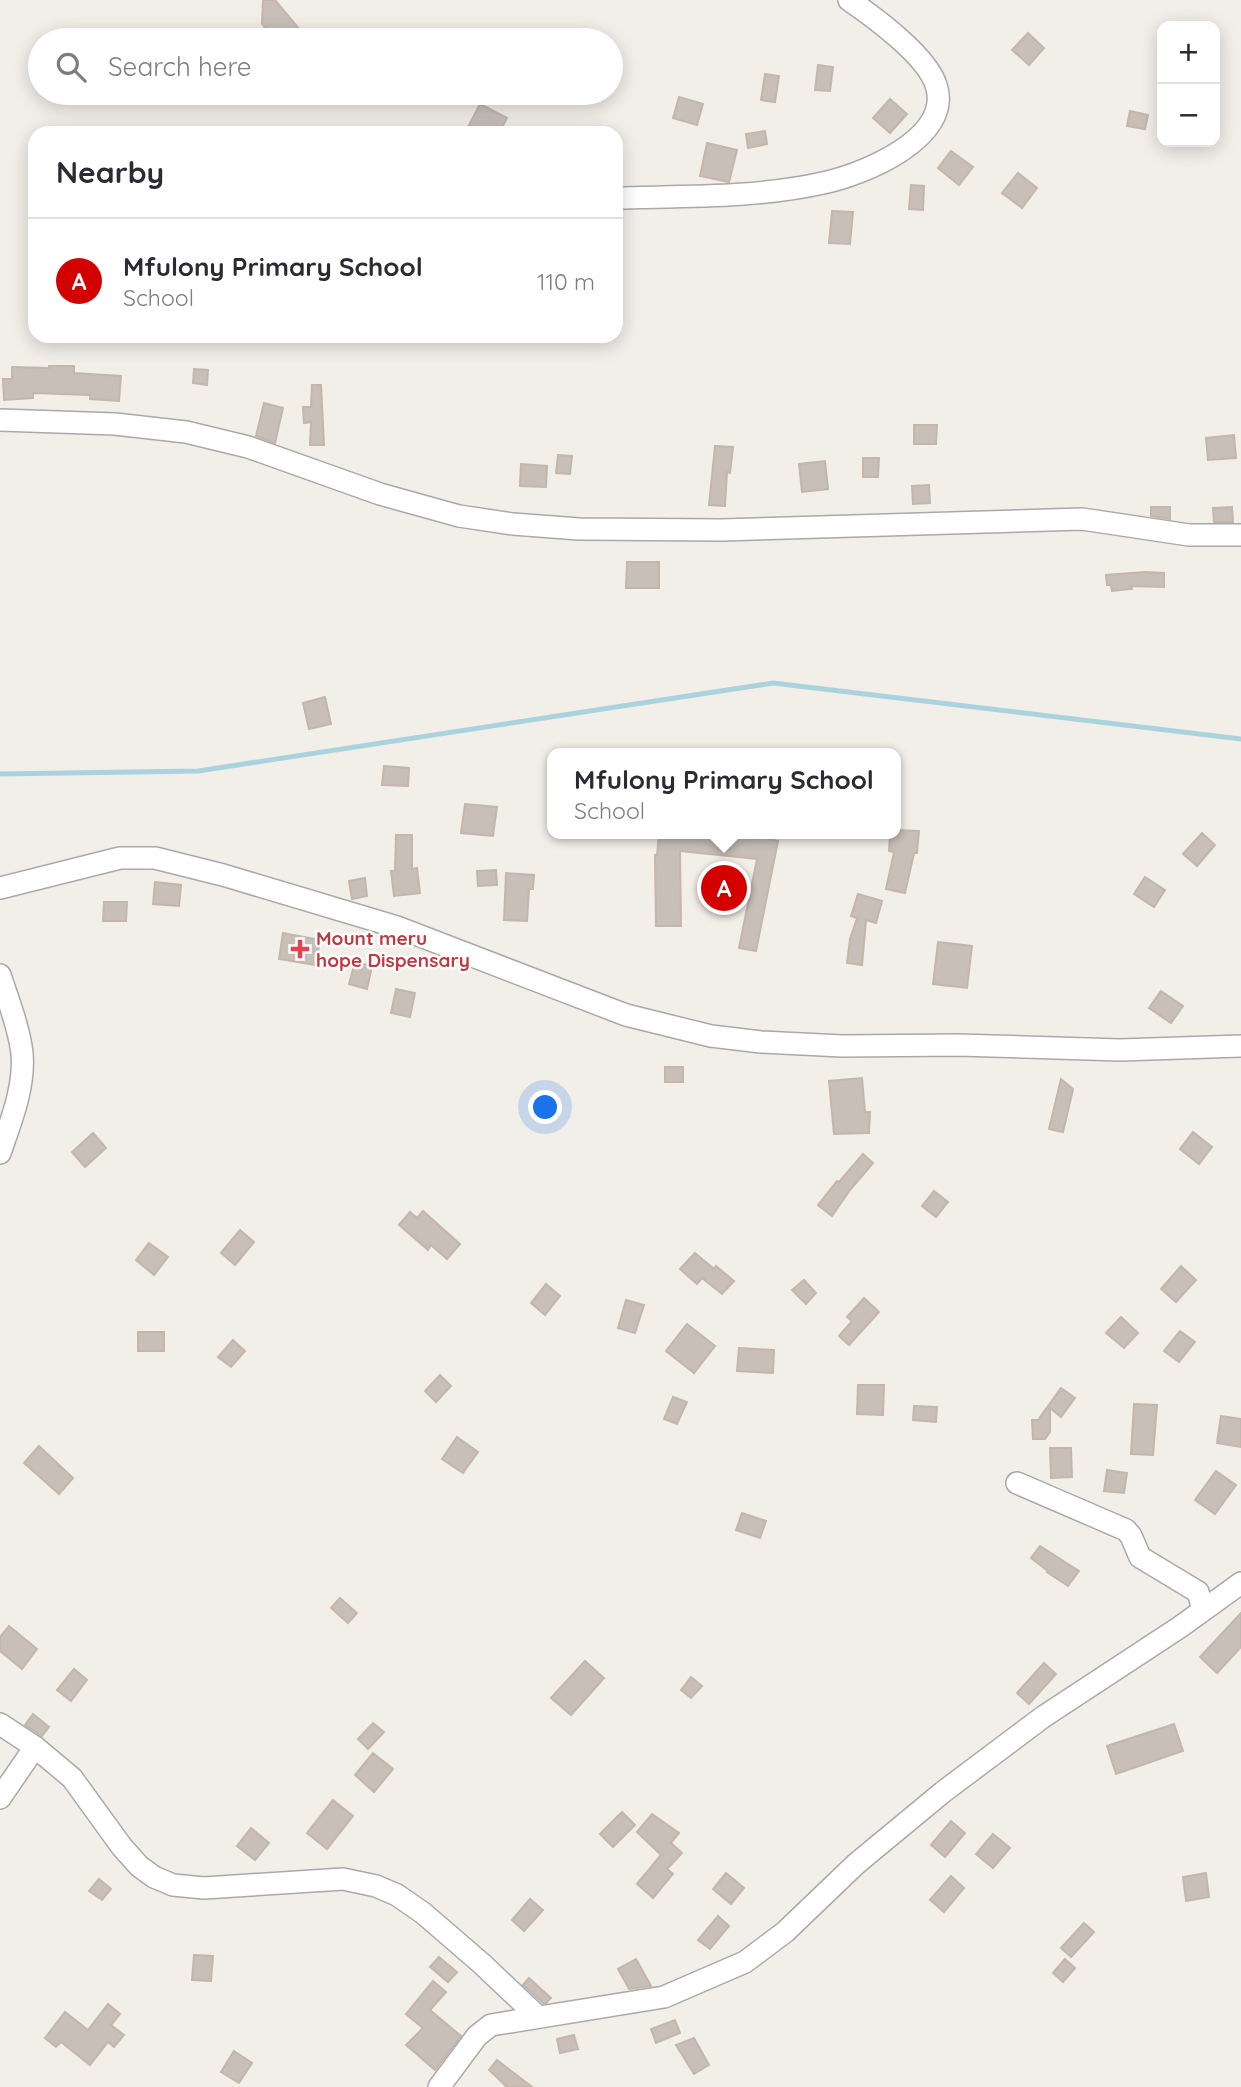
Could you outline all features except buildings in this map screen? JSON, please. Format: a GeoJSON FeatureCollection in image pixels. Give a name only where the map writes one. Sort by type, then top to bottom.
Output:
{"type":"FeatureCollection","features":[{"type":"Feature","properties":{"kind":"street"},"geometry":{"type":"LineString","coordinates":[[623,198],[759,192],[822,184],[867,171],[905,149],[922,134],[933,118],[938,98],[936,84],[928,70],[905,45],[873,16],[849,0]]}},
{"type":"Feature","properties":{"kind":"street"},"geometry":{"type":"LineString","coordinates":[[0,420],[116,424],[186,432],[248,447],[380,494],[458,516],[513,524],[579,529],[723,530],[1073,519],[1189,535],[1241,535]]}},
{"type":"Feature","properties":{"kind":"street"},"geometry":{"type":"LineString","coordinates":[[0,888],[120,858],[155,858],[176,862],[397,927],[626,1015],[711,1036],[761,1042],[842,1046],[958,1045],[1120,1050],[1241,1046]]}},
{"type":"Feature","properties":{"kind":"street"},"geometry":{"type":"LineString","coordinates":[[0,975],[22,1051],[20,1091],[0,1153]]}},
{"type":"Feature","properties":{"kind":"street"},"geometry":{"type":"LineString","coordinates":[[1017,1483],[1126,1530],[1132,1536],[1140,1557],[1198,1592],[1203,1610]]}},
{"type":"Feature","properties":{"kind":"street"},"geometry":{"type":"LineString","coordinates":[[439,2087],[483,2029],[498,2022],[633,2004],[664,1997],[745,1962],[785,1932],[856,1864],[943,1792],[1043,1717],[1090,1688],[1241,1583]]}},
{"type":"Feature","properties":{"kind":"street"},"geometry":{"type":"LineString","coordinates":[[0,1724],[35,1747],[72,1778],[121,1847],[154,1877],[173,1885],[204,1888],[343,1879],[376,1886],[397,1895],[423,1913],[481,1963],[537,2017]]}},
{"type":"Feature","properties":{"kind":"street"},"geometry":{"type":"LineString","coordinates":[[0,1798],[35,1747]]}},
{"type":"Feature","properties":{"kind":"waterway"},"geometry":{"type":"LineString","coordinates":[[0,774],[198,771],[773,683],[1241,739]]}},
{"type":"Feature","properties":{"kind":"place","name":"Mfulony Primary School"},"geometry":{"type":"Point","coordinates":[724,888]}},
{"type":"Feature","properties":{"kind":"place","name":"Mount meru hope Dispensary"},"geometry":{"type":"Point","coordinates":[300,949]}}]}
